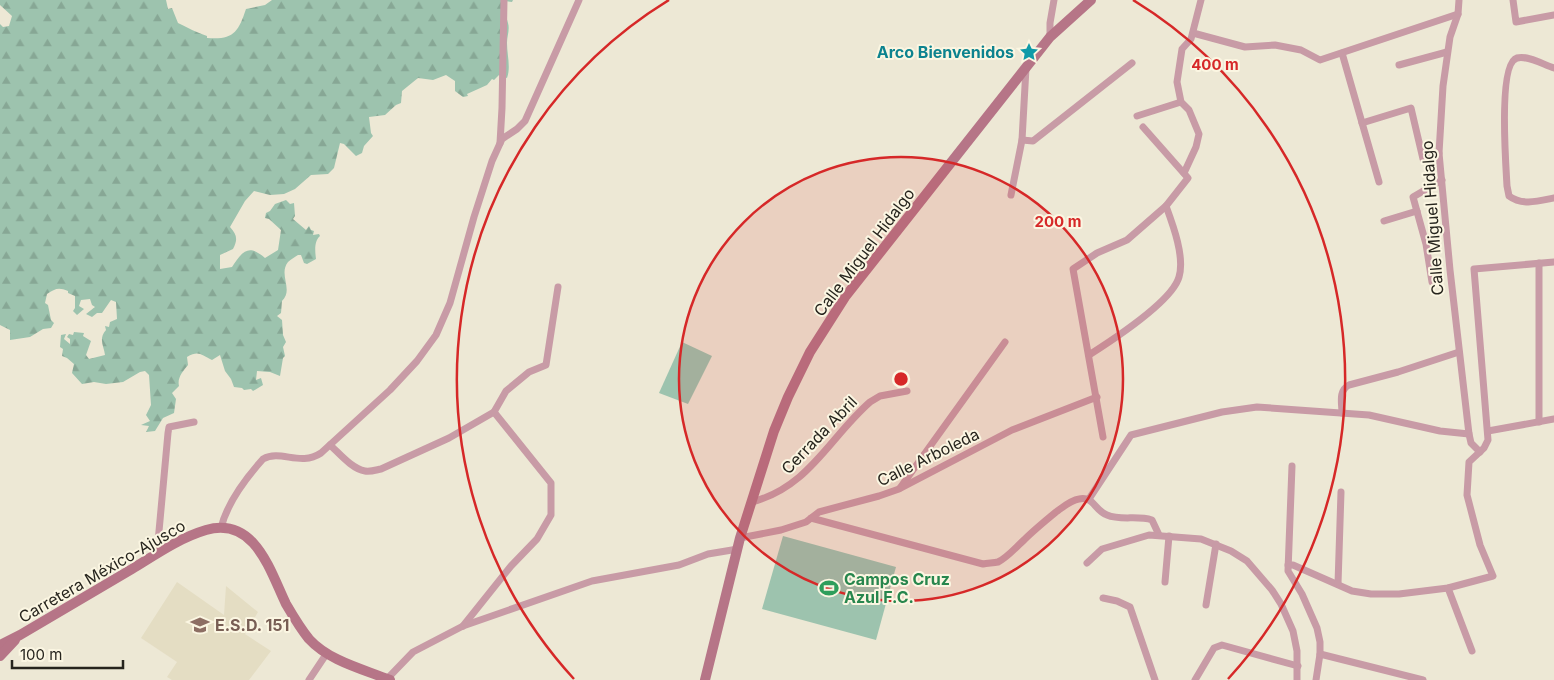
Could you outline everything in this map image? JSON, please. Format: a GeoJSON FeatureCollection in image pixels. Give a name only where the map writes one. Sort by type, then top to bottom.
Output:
{"type":"FeatureCollection","features":[{"type":"Feature","properties":{"kind":"main road","name":"Calle Miguel Hidalgo"},"geometry":{"type":"LineString","coordinates":[[705,680],[739,544],[774,430],[810,352],[846,296],[1050,37],[1091,0]]}},
{"type":"Feature","properties":{"kind":"main road","name":"Carretera México-Ajusco"},"geometry":{"type":"LineString","coordinates":[[0,645],[177,542],[206,530],[221,528]]}},
{"type":"Feature","properties":{"kind":"main road"},"geometry":{"type":"LineString","coordinates":[[221,528],[239,531],[253,542],[265,558],[296,623],[309,639],[327,653],[388,679]]}},
{"type":"Feature","properties":{"kind":"main road"},"geometry":{"type":"LineString","coordinates":[[0,656],[20,635]]}},
{"type":"Feature","properties":{"kind":"street"},"geometry":{"type":"LineString","coordinates":[[499,145],[502,108],[504,0]]}},
{"type":"Feature","properties":{"kind":"street"},"geometry":{"type":"LineString","coordinates":[[221,528],[224,517],[237,494],[263,458],[275,456],[310,459],[321,453],[390,390],[422,355],[436,335],[450,303],[485,180],[499,145],[502,139],[525,121],[579,0]]}},
{"type":"Feature","properties":{"kind":"street"},"geometry":{"type":"LineString","coordinates":[[1103,437],[1073,269],[1097,253],[1127,240],[1166,206],[1186,176],[1199,134],[1196,122],[1189,110],[1181,102],[1177,82],[1182,50],[1191,39],[1201,0]]}},
{"type":"Feature","properties":{"kind":"street","name":"Calle Miguel Hidalgo"},"geometry":{"type":"LineString","coordinates":[[1459,0],[1458,14],[1447,52],[1441,103],[1439,153],[1469,434]]}},
{"type":"Feature","properties":{"kind":"street"},"geometry":{"type":"LineString","coordinates":[[1513,0],[1516,22],[1554,15]]}},
{"type":"Feature","properties":{"kind":"street"},"geometry":{"type":"LineString","coordinates":[[1050,37],[1053,1]]}},
{"type":"Feature","properties":{"kind":"street"},"geometry":{"type":"LineString","coordinates":[[1193,32],[1245,47],[1275,45],[1301,50],[1320,60],[1458,14]]}},
{"type":"Feature","properties":{"kind":"street"},"geometry":{"type":"LineString","coordinates":[[1399,66],[1447,52]]}},
{"type":"Feature","properties":{"kind":"street"},"geometry":{"type":"LineString","coordinates":[[1342,53],[1379,182]]}},
{"type":"Feature","properties":{"kind":"street"},"geometry":{"type":"LineString","coordinates":[[1554,68],[1527,58],[1517,58],[1512,61],[1509,67],[1505,96],[1507,186],[1509,196],[1516,201],[1530,202],[1554,198]]}},
{"type":"Feature","properties":{"kind":"street"},"geometry":{"type":"LineString","coordinates":[[1022,140],[1034,141],[1132,63]]}},
{"type":"Feature","properties":{"kind":"street"},"geometry":{"type":"LineString","coordinates":[[1011,195],[1022,140],[1026,68]]}},
{"type":"Feature","properties":{"kind":"street"},"geometry":{"type":"LineString","coordinates":[[1137,116],[1181,102]]}},
{"type":"Feature","properties":{"kind":"street"},"geometry":{"type":"LineString","coordinates":[[1362,124],[1411,108],[1423,159],[1439,153]]}},
{"type":"Feature","properties":{"kind":"street"},"geometry":{"type":"LineString","coordinates":[[1143,127],[1186,176]]}},
{"type":"Feature","properties":{"kind":"street"},"geometry":{"type":"LineString","coordinates":[[1432,282],[1426,244],[1413,196],[1442,180]]}},
{"type":"Feature","properties":{"kind":"street"},"geometry":{"type":"LineString","coordinates":[[1089,355],[1147,314],[1176,285],[1180,262],[1176,235],[1166,206]]}},
{"type":"Feature","properties":{"kind":"street"},"geometry":{"type":"LineString","coordinates":[[1384,221],[1417,211]]}},
{"type":"Feature","properties":{"kind":"street"},"geometry":{"type":"LineString","coordinates":[[1288,566],[1292,565],[1352,591],[1371,594],[1399,594],[1448,588],[1493,576],[1480,545],[1467,495],[1469,462],[1484,448],[1488,440],[1474,268],[1554,262]]}},
{"type":"Feature","properties":{"kind":"street"},"geometry":{"type":"LineString","coordinates":[[1539,263],[1539,422]]}},
{"type":"Feature","properties":{"kind":"street"},"geometry":{"type":"LineString","coordinates":[[330,445],[359,469],[371,471],[449,438],[494,412],[506,391],[529,372],[546,365],[558,287]]}},
{"type":"Feature","properties":{"kind":"street"},"geometry":{"type":"LineString","coordinates":[[899,488],[1005,342]]}},
{"type":"Feature","properties":{"kind":"street"},"geometry":{"type":"LineString","coordinates":[[1342,413],[1342,392],[1349,385],[1398,372],[1459,352]]}},
{"type":"Feature","properties":{"kind":"street","name":"Cerrada Abril"},"geometry":{"type":"LineString","coordinates":[[752,502],[768,498],[791,484],[811,467],[870,402],[880,396],[907,392]]}},
{"type":"Feature","properties":{"kind":"street","name":"Calle Arboleda"},"geometry":{"type":"LineString","coordinates":[[388,679],[413,652],[464,626],[592,580],[679,565],[806,522],[819,512],[879,496],[899,488],[1012,430],[1097,397]]}},
{"type":"Feature","properties":{"kind":"street"},"geometry":{"type":"LineString","coordinates":[[1088,498],[1131,435],[1222,412],[1257,406],[1368,416],[1469,434],[1471,443],[1480,452]]}},
{"type":"Feature","properties":{"kind":"street"},"geometry":{"type":"LineString","coordinates":[[464,626],[511,566],[537,539],[551,515],[552,483],[494,412]]}},
{"type":"Feature","properties":{"kind":"street"},"geometry":{"type":"LineString","coordinates":[[1488,431],[1554,419]]}},
{"type":"Feature","properties":{"kind":"street"},"geometry":{"type":"LineString","coordinates":[[157,553],[168,433],[170,427],[194,422]]}},
{"type":"Feature","properties":{"kind":"street"},"geometry":{"type":"LineString","coordinates":[[1292,466],[1288,571],[1312,613],[1320,642],[1316,680]]}},
{"type":"Feature","properties":{"kind":"street"},"geometry":{"type":"LineString","coordinates":[[1338,584],[1341,492]]}},
{"type":"Feature","properties":{"kind":"street"},"geometry":{"type":"LineString","coordinates":[[811,518],[982,564],[996,562],[1006,556],[1064,506],[1077,499],[1088,498],[1094,502],[1097,508],[1108,515],[1152,520],[1159,535]]}},
{"type":"Feature","properties":{"kind":"street"},"geometry":{"type":"LineString","coordinates":[[1087,564],[1102,549],[1149,535],[1201,539],[1216,544],[1247,561],[1272,590],[1281,604],[1293,631],[1297,651],[1297,680]]}},
{"type":"Feature","properties":{"kind":"street"},"geometry":{"type":"LineString","coordinates":[[1165,582],[1169,536]]}},
{"type":"Feature","properties":{"kind":"street"},"geometry":{"type":"LineString","coordinates":[[1206,605],[1216,544]]}},
{"type":"Feature","properties":{"kind":"street"},"geometry":{"type":"LineString","coordinates":[[1448,588],[1472,651]]}},
{"type":"Feature","properties":{"kind":"street"},"geometry":{"type":"LineString","coordinates":[[1103,598],[1118,601],[1130,607],[1155,680]]}},
{"type":"Feature","properties":{"kind":"street"},"geometry":{"type":"LineString","coordinates":[[1195,680],[1214,648],[1222,645],[1298,666]]}},
{"type":"Feature","properties":{"kind":"street"},"geometry":{"type":"LineString","coordinates":[[308,680],[327,653]]}},
{"type":"Feature","properties":{"kind":"street"},"geometry":{"type":"LineString","coordinates":[[1320,654],[1423,680]]}},
{"type":"Feature","properties":{"kind":"shaded area","name":"E.S.D. 151"},"geometry":{"type":"Polygon","coordinates":[[[177,582],[224,615],[226,586],[258,612],[245,634],[271,651],[249,680],[172,680],[167,677],[177,662],[141,638],[177,582]]]}},
{"type":"Feature","properties":{"kind":"green space"},"geometry":{"type":"Polygon","coordinates":[[[0,0],[166,0],[168,9],[172,8],[178,23],[207,36],[207,38],[223,38],[229,36],[237,29],[246,9],[265,5],[272,0],[513,0],[512,2],[505,1],[504,9],[509,26],[507,43],[508,74],[507,78],[499,75],[487,85],[463,97],[455,91],[455,81],[446,75],[433,80],[418,78],[402,91],[401,103],[385,115],[369,117],[373,136],[364,146],[362,153],[356,156],[344,144],[340,143],[334,168],[328,174],[311,175],[295,189],[284,194],[270,195],[254,191],[245,201],[230,227],[235,235],[236,242],[233,249],[220,255],[220,269],[232,267],[243,253],[250,250],[265,258],[278,250],[281,230],[269,219],[265,218],[266,213],[275,204],[286,200],[290,204],[294,203],[295,216],[293,219],[306,230],[309,226],[314,231],[313,235],[319,234],[320,236],[316,243],[316,259],[307,264],[304,263],[301,255],[298,255],[288,262],[285,267],[287,292],[282,301],[281,313],[277,316],[282,320],[283,335],[286,342],[283,347],[285,356],[280,376],[270,372],[257,371],[256,380],[261,378],[263,385],[253,391],[251,389],[244,390],[234,387],[225,371],[220,355],[212,360],[200,354],[191,355],[187,357],[188,365],[182,372],[179,386],[172,393],[176,399],[174,413],[163,418],[155,431],[146,432],[149,426],[141,425],[150,421],[146,415],[151,405],[149,375],[145,371],[123,382],[82,384],[72,373],[74,364],[62,356],[63,349],[60,347],[61,335],[66,334],[64,339],[70,344],[70,339],[67,337],[69,334],[73,335],[74,332],[84,333],[83,336],[91,341],[86,355],[89,359],[105,355],[102,336],[106,330],[105,326],[109,327],[110,322],[117,319],[116,302],[111,300],[102,313],[97,313],[92,317],[86,314],[95,307],[90,299],[81,300],[79,306],[84,309],[77,315],[73,311],[75,308],[75,296],[68,293],[68,291],[57,289],[47,294],[45,303],[48,305],[51,320],[54,323],[51,328],[43,329],[30,337],[10,340],[10,330],[0,325],[0,24],[3,27],[9,26],[12,16],[0,5],[0,0]]]}},
{"type":"Feature","properties":{"kind":"green space"},"geometry":{"type":"Polygon","coordinates":[[[682,342],[712,356],[688,404],[659,393],[682,342]]]}},
{"type":"Feature","properties":{"kind":"green space","name":"Campos Cruz Azul F.C."},"geometry":{"type":"Polygon","coordinates":[[[783,536],[896,567],[876,640],[762,609],[783,536]]]}},
{"type":"Feature","properties":{"kind":"place","name":"Arco Bienvenidos"},"geometry":{"type":"Point","coordinates":[1029,52]}},
{"type":"Feature","properties":{"kind":"place","name":"Campos Cruz Azul F.C."},"geometry":{"type":"Point","coordinates":[829,588]}},
{"type":"Feature","properties":{"kind":"place","name":"E.S.D. 151"},"geometry":{"type":"Point","coordinates":[200,625]}}]}
